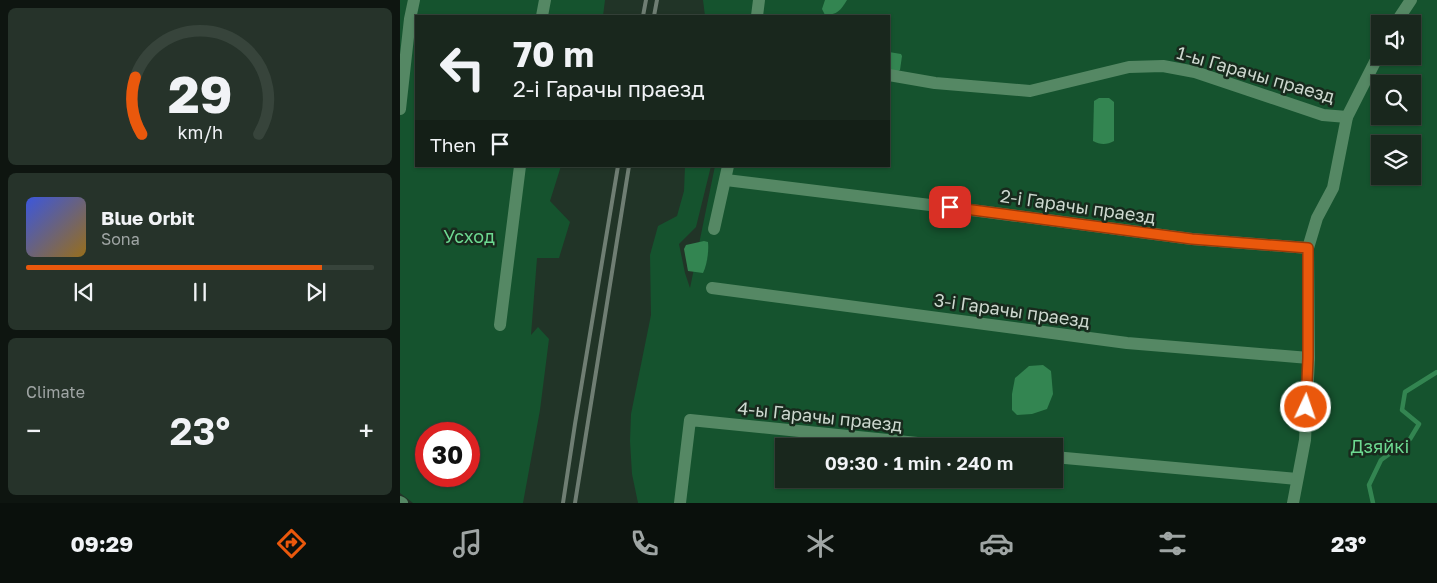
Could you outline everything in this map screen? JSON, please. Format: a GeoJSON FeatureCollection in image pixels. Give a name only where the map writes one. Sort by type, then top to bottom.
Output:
{"type":"FeatureCollection","features":[{"type":"Feature","properties":{"kind":"street"},"geometry":{"type":"LineString","coordinates":[[400,109],[409,19],[414,0]]}},
{"type":"Feature","properties":{"kind":"street"},"geometry":{"type":"LineString","coordinates":[[542,15],[546,0]]}},
{"type":"Feature","properties":{"kind":"street"},"geometry":{"type":"LineString","coordinates":[[757,15],[759,0]]}},
{"type":"Feature","properties":{"kind":"street"},"geometry":{"type":"LineString","coordinates":[[1400,15],[1411,0]]}},
{"type":"Feature","properties":{"kind":"street"},"geometry":{"type":"LineString","coordinates":[[1293,503],[1305,440],[1308,358],[1308,248],[1317,218],[1333,188],[1347,117],[1373,65]]}},
{"type":"Feature","properties":{"kind":"street","name":"1-ы Гарачы праезд"},"geometry":{"type":"LineString","coordinates":[[890,75],[935,84],[1030,91],[1129,67],[1163,66],[1195,72],[1323,115],[1347,117]]}},
{"type":"Feature","properties":{"kind":"street"},"geometry":{"type":"LineString","coordinates":[[500,325],[520,167]]}},
{"type":"Feature","properties":{"kind":"street"},"geometry":{"type":"LineString","coordinates":[[714,229],[728,167]]}},
{"type":"Feature","properties":{"kind":"street","name":"2-і Гарачы праезд"},"geometry":{"type":"LineString","coordinates":[[726,180],[978,210],[1192,239],[1308,248]]}},
{"type":"Feature","properties":{"kind":"street","name":"3-і Гарачы праезд"},"geometry":{"type":"LineString","coordinates":[[712,288],[1127,343],[1308,358]]}},
{"type":"Feature","properties":{"kind":"street","name":"4-ы Гарачы праезд"},"geometry":{"type":"LineString","coordinates":[[680,503],[690,420],[867,438]]}},
{"type":"Feature","properties":{"kind":"street"},"geometry":{"type":"LineString","coordinates":[[1063,458],[1297,479]]}},
{"type":"Feature","properties":{"kind":"green space","name":"Усход"},"geometry":{"type":"Polygon","coordinates":[[[400,0],[605,0],[603,15],[415,15],[415,167],[561,167],[550,201],[570,222],[559,258],[537,258],[531,335],[538,327],[549,339],[540,410],[523,503],[413,503],[400,493],[400,0]]]}},
{"type":"Feature","properties":{"kind":"green space","name":"Дзяйкі"},"geometry":{"type":"Polygon","coordinates":[[[703,0],[1437,0],[1437,503],[638,503],[632,474],[631,414],[651,315],[650,255],[658,226],[677,216],[684,191],[685,167],[711,167],[696,227],[679,244],[690,288],[715,167],[890,167],[890,15],[705,15],[703,0]]]}},
{"type":"Feature","properties":{"kind":"shaded area"},"geometry":{"type":"Polygon","coordinates":[[[825,0],[847,0],[838,11],[825,15],[822,9],[825,0]]]}},
{"type":"Feature","properties":{"kind":"shaded area"},"geometry":{"type":"Polygon","coordinates":[[[890,52],[901,54],[902,56],[900,70],[897,72],[890,70],[890,52]]]}},
{"type":"Feature","properties":{"kind":"shaded area"},"geometry":{"type":"Polygon","coordinates":[[[1099,98],[1109,98],[1114,102],[1114,141],[1106,144],[1093,141],[1094,101],[1099,98]]]}},
{"type":"Feature","properties":{"kind":"shaded area"},"geometry":{"type":"Polygon","coordinates":[[[704,241],[708,242],[708,250],[707,262],[703,273],[688,271],[684,249],[686,245],[704,241]]]}},
{"type":"Feature","properties":{"kind":"shaded area"},"geometry":{"type":"Polygon","coordinates":[[[1043,365],[1051,371],[1053,394],[1047,409],[1032,414],[1017,415],[1012,410],[1015,378],[1029,366],[1043,365]]]}},
{"type":"Feature","properties":{"kind":"waterway"},"geometry":{"type":"LineString","coordinates":[[1373,503],[1369,485],[1381,460],[1410,439],[1419,424],[1402,410],[1405,392],[1437,372]]}},
{"type":"Feature","properties":{"kind":"railway"},"geometry":{"type":"LineString","coordinates":[[643,15],[646,0]]}},
{"type":"Feature","properties":{"kind":"railway"},"geometry":{"type":"LineString","coordinates":[[654,15],[657,0]]}},
{"type":"Feature","properties":{"kind":"railway"},"geometry":{"type":"LineString","coordinates":[[563,503],[618,167]]}},
{"type":"Feature","properties":{"kind":"railway"},"geometry":{"type":"LineString","coordinates":[[575,503],[629,167]]}},
{"type":"Feature","properties":{"kind":"route"},"geometry":{"type":"LineString","coordinates":[[950,207],[1192,239],[1308,248],[1306,407]]}}]}
